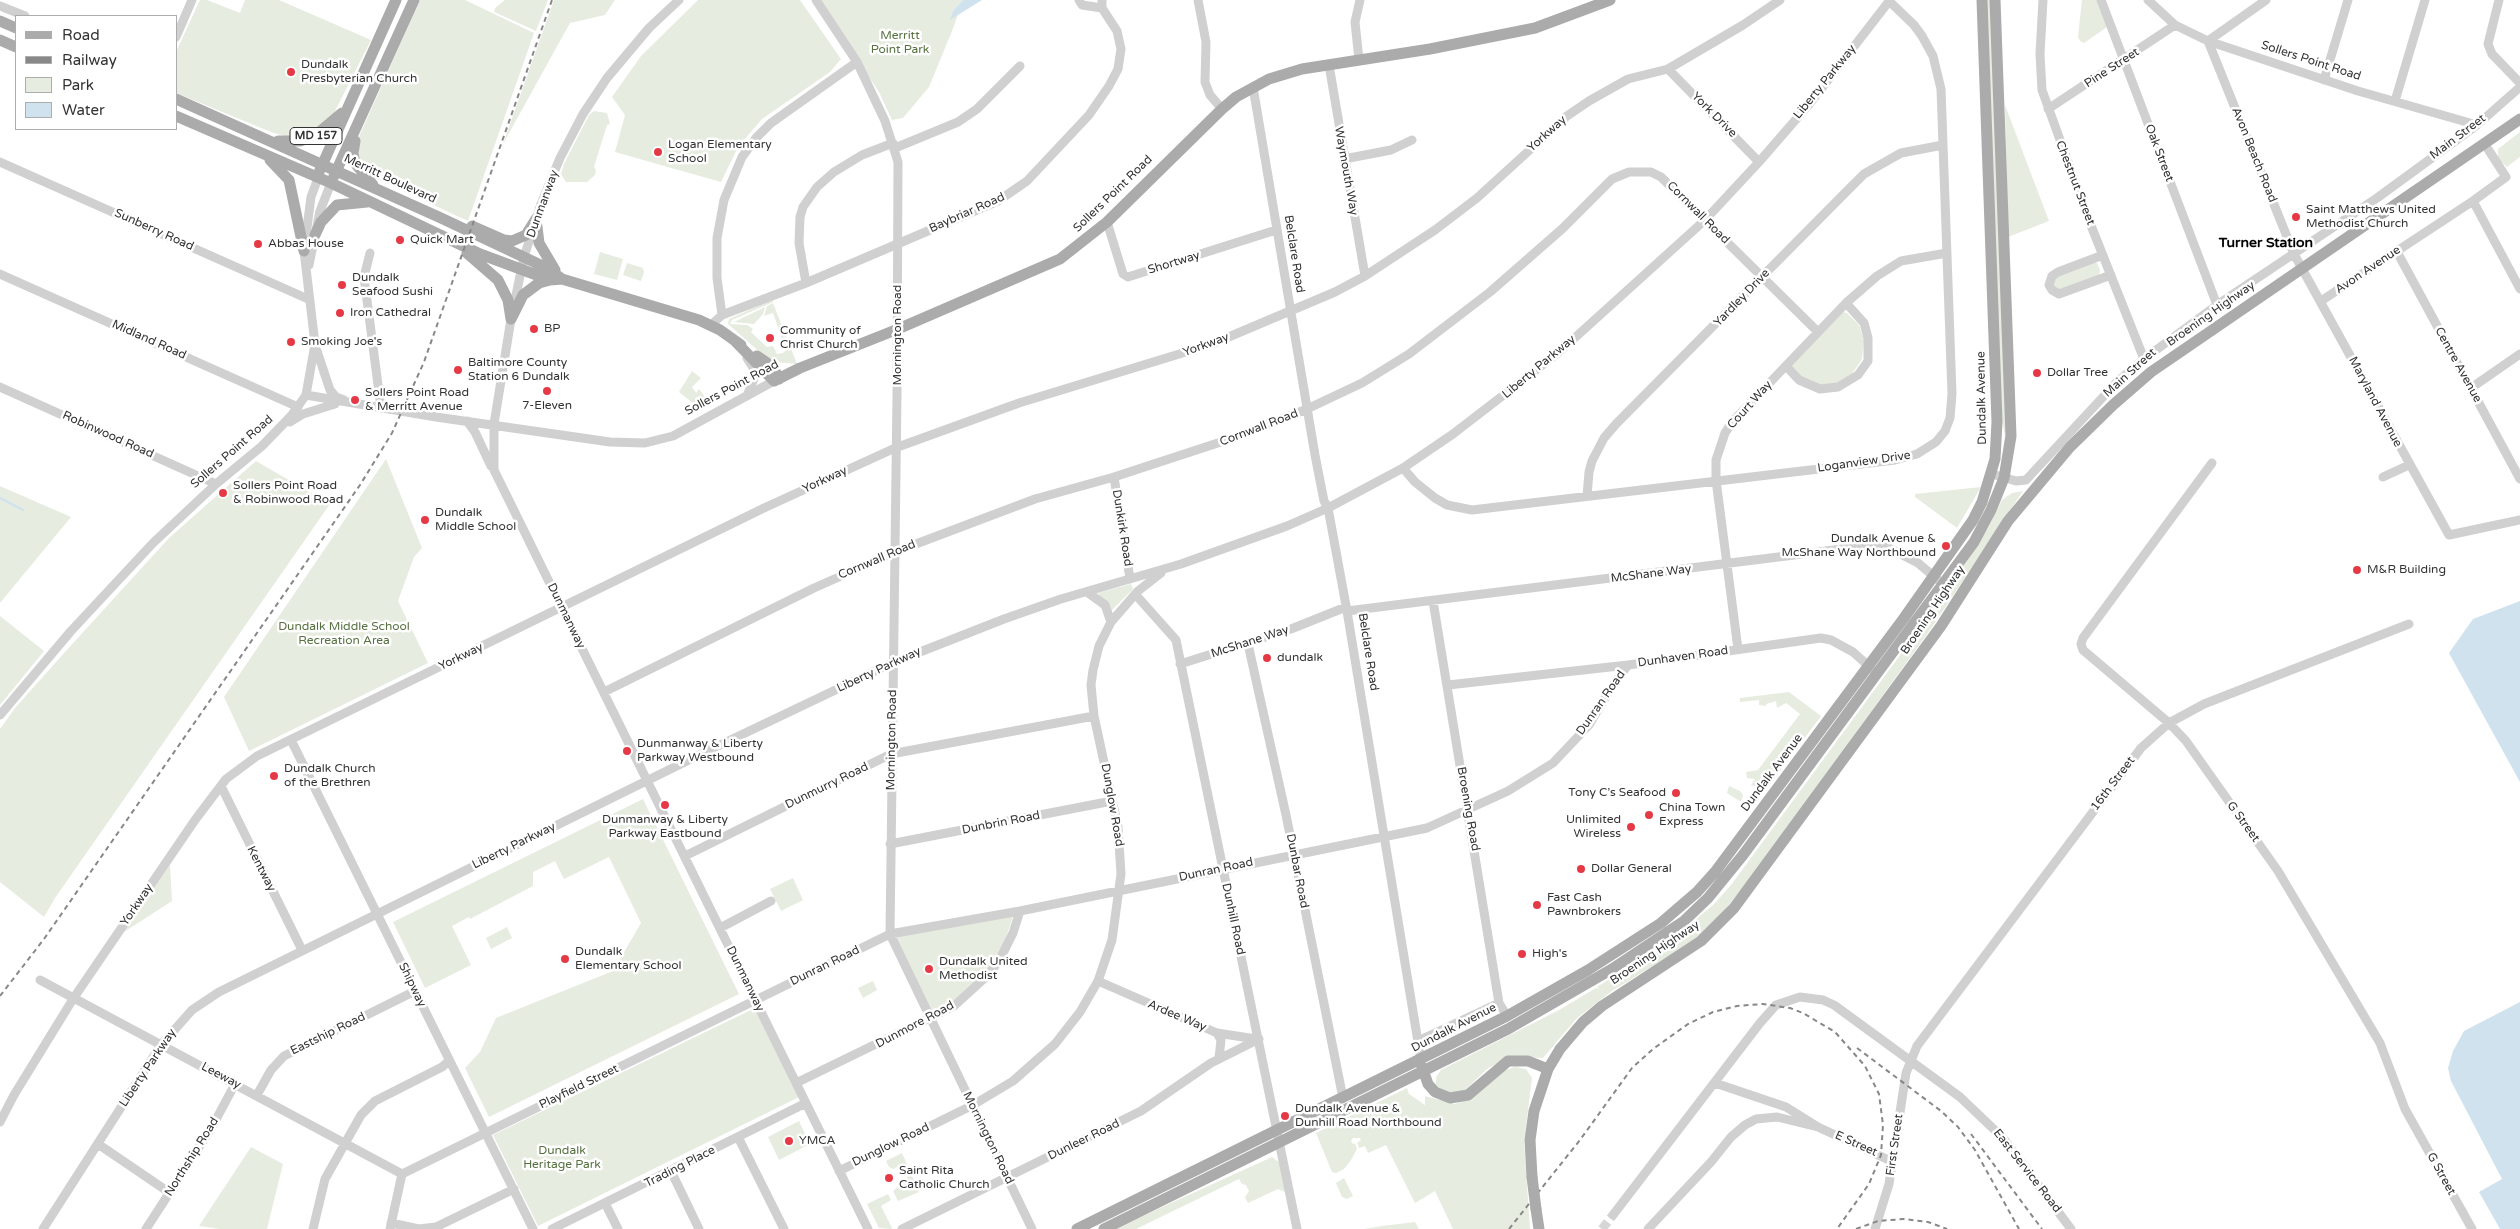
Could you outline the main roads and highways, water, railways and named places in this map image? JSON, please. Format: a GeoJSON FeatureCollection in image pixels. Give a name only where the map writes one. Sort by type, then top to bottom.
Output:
{"type":"FeatureCollection","features":[{"type":"Feature","properties":{"kind":"main road","name":"MD 157"},"geometry":{"type":"LineString","coordinates":[[270,140],[294,141],[316,135],[333,123],[350,104],[396,0]]}},
{"type":"Feature","properties":{"kind":"main road"},"geometry":{"type":"LineString","coordinates":[[377,43],[403,0]]}},
{"type":"Feature","properties":{"kind":"main road","name":"MD 157"},"geometry":{"type":"LineString","coordinates":[[332,183],[414,0]]}},
{"type":"Feature","properties":{"kind":"main road","name":"Sollers Point Road"},"geometry":{"type":"LineString","coordinates":[[776,380],[800,368],[1047,266],[1074,249],[1107,222],[1222,109],[1236,97],[1253,87],[1285,73],[1440,47],[1535,28],[1610,0]]}},
{"type":"Feature","properties":{"kind":"main road","name":"Dundalk Avenue"},"geometry":{"type":"LineString","coordinates":[[1076,1229],[1278,1131],[1506,1016],[1577,983],[1684,921],[1708,898],[1743,855],[1878,673],[1938,580],[1973,520],[1992,474],[1997,444],[1982,0]]}},
{"type":"Feature","properties":{"kind":"main road","name":"Dundalk Avenue"},"geometry":{"type":"LineString","coordinates":[[1104,1229],[1508,1029],[1661,923],[1697,892],[1732,851],[1868,666],[1984,524],[2004,478],[2009,452],[2011,406],[1996,0]]}},
{"type":"Feature","properties":{"kind":"main road"},"geometry":{"type":"LineString","coordinates":[[0,21],[15,28]]}},
{"type":"Feature","properties":{"kind":"main road"},"geometry":{"type":"LineString","coordinates":[[0,40],[15,47]]}},
{"type":"Feature","properties":{"kind":"main road","name":"Merritt Boulevard"},"geometry":{"type":"LineString","coordinates":[[178,100],[323,163],[441,218],[549,269],[562,279],[711,325],[773,367],[776,380]]}},
{"type":"Feature","properties":{"kind":"main road"},"geometry":{"type":"LineString","coordinates":[[318,178],[350,104]]}},
{"type":"Feature","properties":{"kind":"main road"},"geometry":{"type":"LineString","coordinates":[[361,116],[353,159],[362,175],[378,190]]}},
{"type":"Feature","properties":{"kind":"main road","name":"Merritt Boulevard"},"geometry":{"type":"LineString","coordinates":[[178,117],[332,183],[450,241],[521,271],[550,280],[562,279]]}},
{"type":"Feature","properties":{"kind":"main road","name":"Broening Highway"},"geometry":{"type":"LineString","coordinates":[[1539,1229],[1532,1177],[1531,1125],[1539,1093],[1548,1069],[1560,1049],[1583,1022],[1623,991],[1701,941],[1734,908],[1941,626],[2008,521],[2070,448],[2113,405],[2151,372],[2520,119]]}},
{"type":"Feature","properties":{"kind":"main road"},"geometry":{"type":"LineString","coordinates":[[260,153],[276,164],[288,180],[304,251]]}},
{"type":"Feature","properties":{"kind":"main road"},"geometry":{"type":"LineString","coordinates":[[315,235],[321,222],[337,205],[370,202]]}},
{"type":"Feature","properties":{"kind":"main road"},"geometry":{"type":"LineString","coordinates":[[441,218],[472,226],[504,240],[511,241],[526,235],[536,219],[536,234],[543,253],[562,279]]}},
{"type":"Feature","properties":{"kind":"main road"},"geometry":{"type":"LineString","coordinates":[[421,227],[454,235],[511,260],[518,261],[524,257]]}},
{"type":"Feature","properties":{"kind":"main road"},"geometry":{"type":"LineString","coordinates":[[450,241],[481,264],[498,280],[508,300],[511,319],[523,295],[539,283],[550,280]]}},
{"type":"Feature","properties":{"kind":"main road","name":"Merritt Boulevard"},"geometry":{"type":"LineString","coordinates":[[735,341],[776,380]]}},
{"type":"Feature","properties":{"kind":"main road"},"geometry":{"type":"LineString","coordinates":[[765,361],[787,368],[800,368]]}},
{"type":"Feature","properties":{"kind":"main road","name":"Belclare Road"},"geometry":{"type":"LineString","coordinates":[[1421,1060],[1422,1073]]}},
{"type":"Feature","properties":{"kind":"main road"},"geometry":{"type":"LineString","coordinates":[[1422,1073],[1434,1092],[1456,1098],[1468,1095],[1508,1061],[1528,1061],[1548,1069]]}},
{"type":"Feature","properties":{"kind":"water"},"geometry":{"type":"Polygon","coordinates":[[[963,0],[982,0],[950,20],[953,11],[963,0]]]}},
{"type":"Feature","properties":{"kind":"water"},"geometry":{"type":"Polygon","coordinates":[[[2520,601],[2520,782],[2449,653],[2473,619],[2520,601]]]}},
{"type":"Feature","properties":{"kind":"water"},"geometry":{"type":"Polygon","coordinates":[[[2520,1002],[2520,1229],[2500,1229],[2479,1192],[2502,1179],[2451,1081],[2448,1068],[2453,1051],[2464,1031],[2520,1002]]]}},
{"type":"Feature","properties":{"kind":"waterway"},"geometry":{"type":"LineString","coordinates":[[0,498],[23,510]]}},
{"type":"Feature","properties":{"kind":"tunnel"},"geometry":{"type":"LineString","coordinates":[[1602,1229],[1613,1215]]}},
{"type":"Feature","properties":{"kind":"railway"},"geometry":{"type":"LineString","coordinates":[[0,996],[44,939],[360,485],[392,433],[424,362],[552,0]]}},
{"type":"Feature","properties":{"kind":"railway"},"geometry":{"type":"LineString","coordinates":[[1509,1229],[1580,1140],[1632,1068],[1653,1049],[1688,1024],[1713,1012],[1737,1006],[1763,1004],[1790,1008],[1803,1013],[1835,1032],[1865,1066],[1879,1094],[1883,1125],[1881,1155],[1869,1184],[1837,1229]]}},
{"type":"Feature","properties":{"kind":"railway"},"geometry":{"type":"LineString","coordinates":[[1857,1048],[1941,1111],[1958,1127],[1975,1150],[2019,1229]]}},
{"type":"Feature","properties":{"kind":"railway"},"geometry":{"type":"LineString","coordinates":[[1971,1134],[2042,1229]]}},
{"type":"Feature","properties":{"kind":"railway"},"geometry":{"type":"LineString","coordinates":[[1856,1229],[1878,1221],[1904,1219],[1928,1222],[1947,1229]]}},
{"type":"Feature","properties":{"kind":"place","name":"Dundalk Presbyterian Church"},"geometry":{"type":"Point","coordinates":[291,72]}},
{"type":"Feature","properties":{"kind":"place","name":"Logan Elementary School"},"geometry":{"type":"Point","coordinates":[658,152]}},
{"type":"Feature","properties":{"kind":"place","name":"Saint Matthews United Methodist Church"},"geometry":{"type":"Point","coordinates":[2296,217]}},
{"type":"Feature","properties":{"kind":"place","name":"Quick Mart"},"geometry":{"type":"Point","coordinates":[400,240]}},
{"type":"Feature","properties":{"kind":"place","name":"Abbas House"},"geometry":{"type":"Point","coordinates":[258,244]}},
{"type":"Feature","properties":{"kind":"place","name":"Dundalk Seafood Sushi"},"geometry":{"type":"Point","coordinates":[342,285]}},
{"type":"Feature","properties":{"kind":"place","name":"Iron Cathedral"},"geometry":{"type":"Point","coordinates":[340,313]}},
{"type":"Feature","properties":{"kind":"place","name":"BP"},"geometry":{"type":"Point","coordinates":[534,329]}},
{"type":"Feature","properties":{"kind":"place","name":"Community of Christ Church"},"geometry":{"type":"Point","coordinates":[770,338]}},
{"type":"Feature","properties":{"kind":"place","name":"Smoking Joe's"},"geometry":{"type":"Point","coordinates":[291,342]}},
{"type":"Feature","properties":{"kind":"place","name":"Baltimore County Station 6 Dundalk"},"geometry":{"type":"Point","coordinates":[458,370]}},
{"type":"Feature","properties":{"kind":"place","name":"Dollar Tree"},"geometry":{"type":"Point","coordinates":[2037,373]}},
{"type":"Feature","properties":{"kind":"place","name":"7-Eleven"},"geometry":{"type":"Point","coordinates":[547,391]}},
{"type":"Feature","properties":{"kind":"place","name":"Sollers Point Road & Merritt Avenue"},"geometry":{"type":"Point","coordinates":[355,400]}},
{"type":"Feature","properties":{"kind":"place","name":"Sollers Point Road & Robinwood Road"},"geometry":{"type":"Point","coordinates":[223,493]}},
{"type":"Feature","properties":{"kind":"place","name":"Dundalk Middle School"},"geometry":{"type":"Point","coordinates":[425,520]}},
{"type":"Feature","properties":{"kind":"place","name":"Dundalk Avenue & McShane Way Northbound"},"geometry":{"type":"Point","coordinates":[1946,546]}},
{"type":"Feature","properties":{"kind":"place","name":"M&R Building"},"geometry":{"type":"Point","coordinates":[2357,570]}},
{"type":"Feature","properties":{"kind":"place","name":"dundalk"},"geometry":{"type":"Point","coordinates":[1267,658]}},
{"type":"Feature","properties":{"kind":"place","name":"Dunmanway & Liberty Parkway Westbound"},"geometry":{"type":"Point","coordinates":[627,751]}},
{"type":"Feature","properties":{"kind":"place","name":"Dundalk Church of the Brethren"},"geometry":{"type":"Point","coordinates":[274,776]}},
{"type":"Feature","properties":{"kind":"place","name":"Tony C’s Seafood"},"geometry":{"type":"Point","coordinates":[1676,793]}},
{"type":"Feature","properties":{"kind":"place","name":"Dunmanway & Liberty Parkway Eastbound"},"geometry":{"type":"Point","coordinates":[665,805]}},
{"type":"Feature","properties":{"kind":"place","name":"China Town Express"},"geometry":{"type":"Point","coordinates":[1649,815]}},
{"type":"Feature","properties":{"kind":"place","name":"Unlimited Wireless"},"geometry":{"type":"Point","coordinates":[1631,827]}},
{"type":"Feature","properties":{"kind":"place","name":"Dollar General"},"geometry":{"type":"Point","coordinates":[1581,869]}},
{"type":"Feature","properties":{"kind":"place","name":"Fast Cash Pawnbrokers"},"geometry":{"type":"Point","coordinates":[1537,905]}},
{"type":"Feature","properties":{"kind":"place","name":"High's"},"geometry":{"type":"Point","coordinates":[1522,954]}},
{"type":"Feature","properties":{"kind":"place","name":"Dundalk Elementary School"},"geometry":{"type":"Point","coordinates":[565,959]}},
{"type":"Feature","properties":{"kind":"place","name":"Dundalk United Methodist"},"geometry":{"type":"Point","coordinates":[929,969]}},
{"type":"Feature","properties":{"kind":"place","name":"Dundalk Avenue & Dunhill Road Northbound"},"geometry":{"type":"Point","coordinates":[1285,1116]}},
{"type":"Feature","properties":{"kind":"place","name":"YMCA"},"geometry":{"type":"Point","coordinates":[789,1141]}},
{"type":"Feature","properties":{"kind":"place","name":"Saint Rita Catholic Church"},"geometry":{"type":"Point","coordinates":[889,1178]}},
{"type":"Feature","properties":{"kind":"district","name":"Turner Station"},"geometry":{"type":"Point","coordinates":[2266,243]}},
{"type":"Feature","properties":{"kind":"park label","name":"Merritt Point Park"},"geometry":{"type":"Point","coordinates":[900,43]}},
{"type":"Feature","properties":{"kind":"park label","name":"Dundalk Middle School Recreation Area"},"geometry":{"type":"Point","coordinates":[344,634]}},
{"type":"Feature","properties":{"kind":"park label","name":"Dundalk Heritage Park"},"geometry":{"type":"Point","coordinates":[562,1158]}}]}
